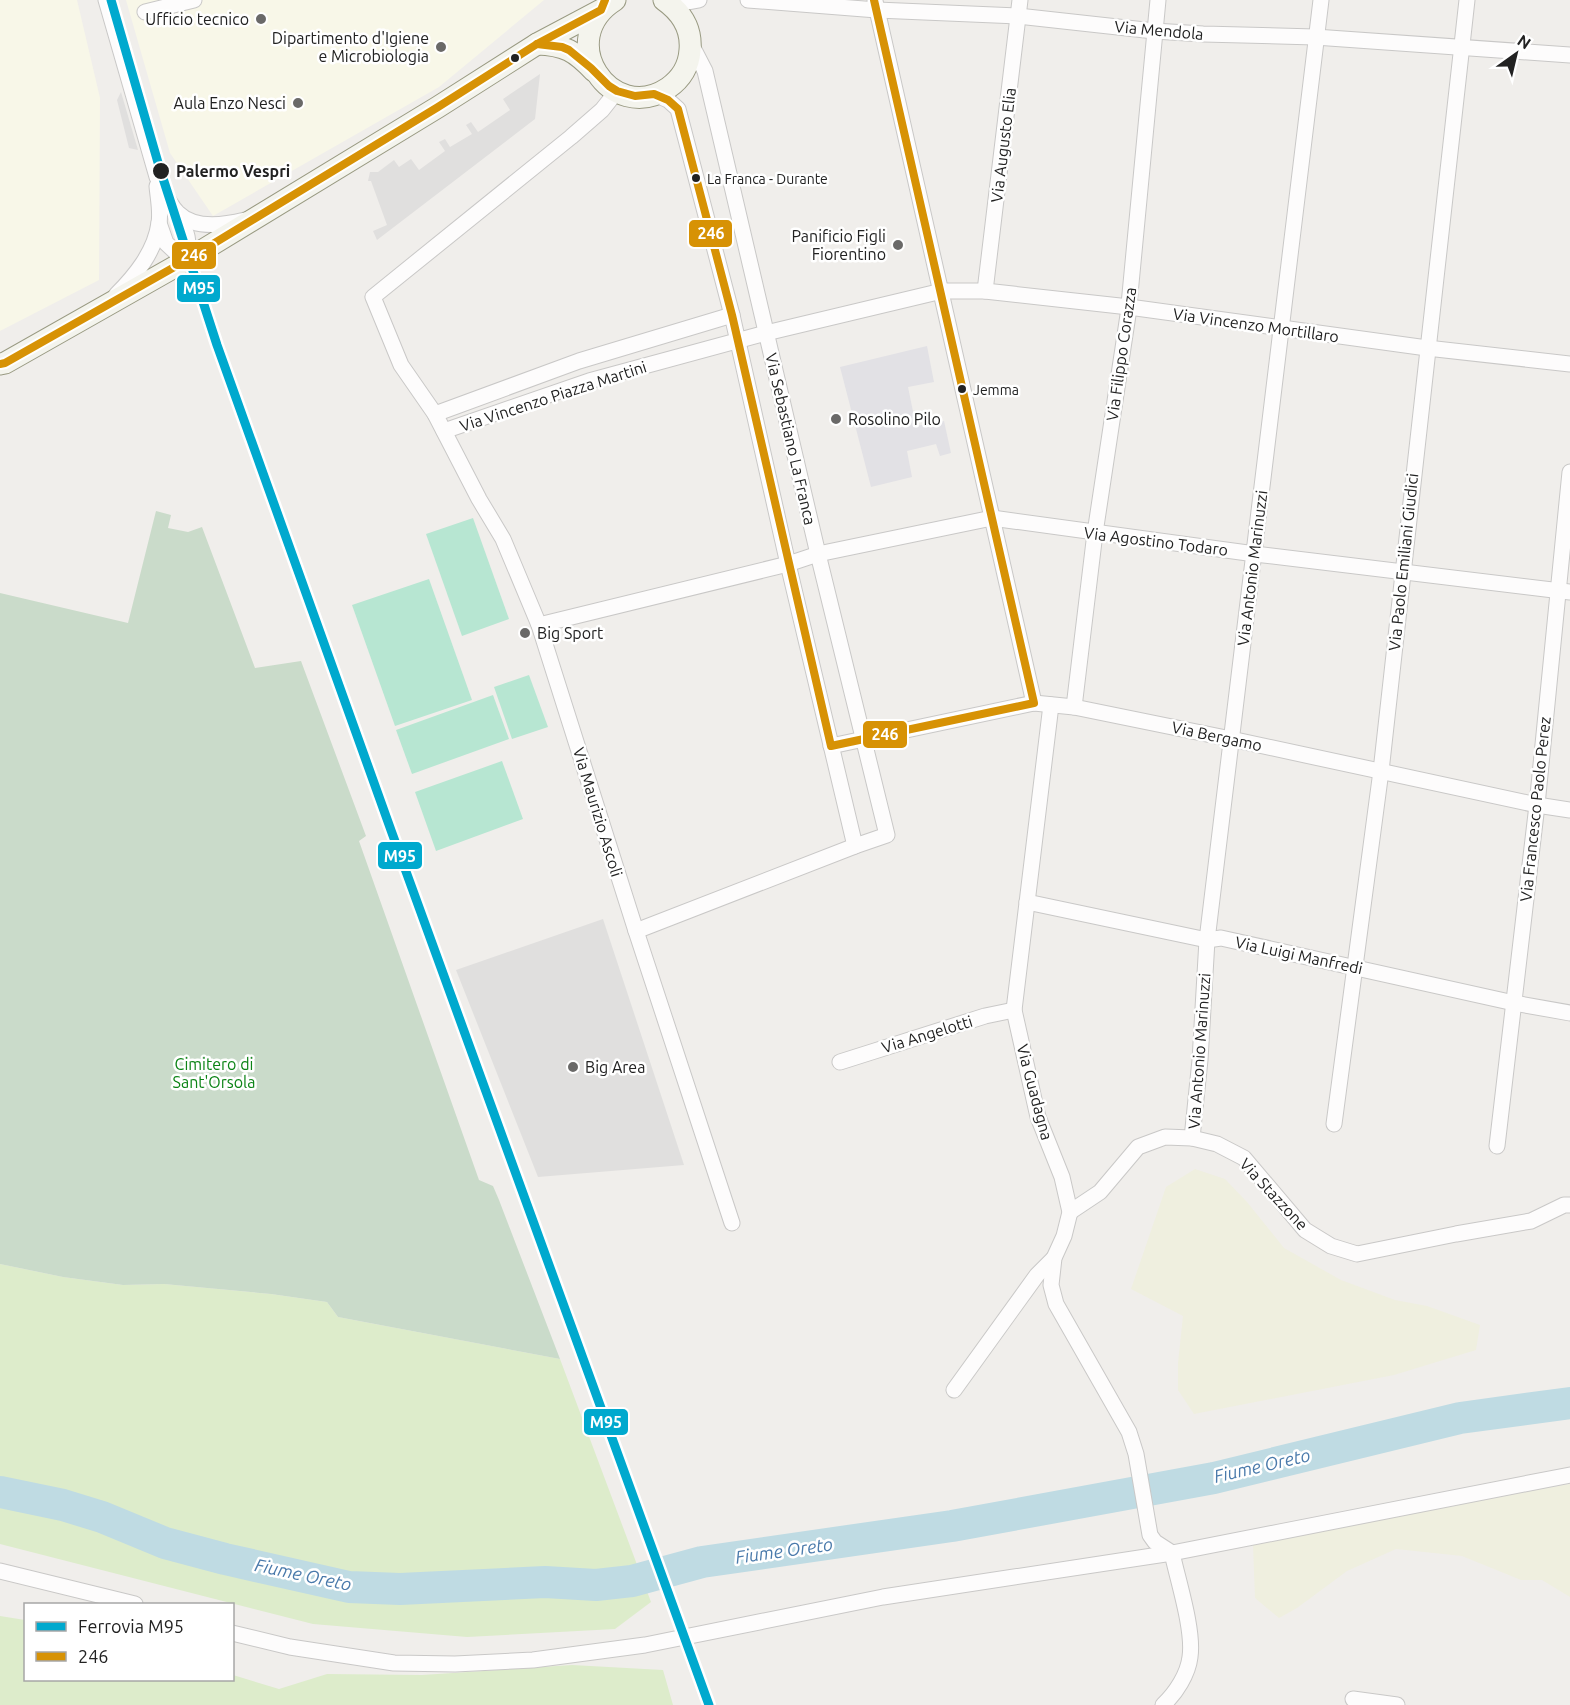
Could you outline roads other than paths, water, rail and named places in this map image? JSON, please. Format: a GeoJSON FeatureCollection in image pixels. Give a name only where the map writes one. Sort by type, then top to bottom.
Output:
{"type":"FeatureCollection","features":[{"type":"Feature","properties":{"kind":"street"},"geometry":{"type":"LineString","coordinates":[[106,0],[157,177],[184,226],[189,243],[185,261]]}},
{"type":"Feature","properties":{"kind":"street"},"geometry":{"type":"LineString","coordinates":[[145,12],[194,0]]}},
{"type":"Feature","properties":{"kind":"street"},"geometry":{"type":"LineString","coordinates":[[668,3],[699,0]]}},
{"type":"Feature","properties":{"kind":"street","name":"Via Mendola"},"geometry":{"type":"LineString","coordinates":[[748,0],[1019,8],[1154,31],[1315,37],[1570,55]]}},
{"type":"Feature","properties":{"kind":"street","name":"Via Filippo Corazza"},"geometry":{"type":"LineString","coordinates":[[1074,707],[1095,533],[1129,307],[1158,0]]}},
{"type":"Feature","properties":{"kind":"street","name":"Via Antonio Marinuzzi"},"geometry":{"type":"LineString","coordinates":[[1192,1138],[1200,1060],[1207,939],[1321,0]]}},
{"type":"Feature","properties":{"kind":"street","name":"Via Paolo Emiliani Giudici"},"geometry":{"type":"LineString","coordinates":[[1334,1124],[1381,771],[1467,0]]}},
{"type":"Feature","properties":{"kind":"street"},"geometry":{"type":"LineString","coordinates":[[607,4],[592,25],[588,41],[590,58],[602,80],[617,91],[635,96],[654,94],[674,84],[687,66],[691,44],[687,27],[678,12],[668,3]]}},
{"type":"Feature","properties":{"kind":"street"},"geometry":{"type":"LineString","coordinates":[[2,365],[185,261],[537,44],[607,4]]}},
{"type":"Feature","properties":{"kind":"street"},"geometry":{"type":"LineString","coordinates":[[876,5],[1034,703]]}},
{"type":"Feature","properties":{"kind":"street","name":"Via Augusto Elia"},"geometry":{"type":"LineString","coordinates":[[985,291],[1019,8]]}},
{"type":"Feature","properties":{"kind":"street"},"geometry":{"type":"LineString","coordinates":[[537,44],[569,50],[597,73]]}},
{"type":"Feature","properties":{"kind":"street","name":"Via Sebastiano La Franca"},"geometry":{"type":"LineString","coordinates":[[654,94],[669,100],[678,109],[732,315],[855,846],[887,835],[818,554],[705,71],[691,44]]}},
{"type":"Feature","properties":{"kind":"street","name":"Via Maurizio Ascoli"},"geometry":{"type":"LineString","coordinates":[[617,91],[602,110],[373,297],[401,365],[435,414],[479,499],[503,539],[539,625],[732,1223]]}},
{"type":"Feature","properties":{"kind":"street"},"geometry":{"type":"LineString","coordinates":[[157,177],[159,223],[166,243],[185,261]]}},
{"type":"Feature","properties":{"kind":"street"},"geometry":{"type":"LineString","coordinates":[[178,214],[188,220],[211,226],[259,216]]}},
{"type":"Feature","properties":{"kind":"street"},"geometry":{"type":"LineString","coordinates":[[103,308],[142,265],[159,223]]}},
{"type":"Feature","properties":{"kind":"street","name":"Via Vincenzo Mortillaro"},"geometry":{"type":"LineString","coordinates":[[942,291],[985,291],[1129,307],[1280,329],[1570,364]]}},
{"type":"Feature","properties":{"kind":"street","name":"Via Vincenzo Piazza Martini"},"geometry":{"type":"LineString","coordinates":[[444,431],[589,381],[766,333],[942,291]]}},
{"type":"Feature","properties":{"kind":"street","name":"Via Vincenzo Piazza Martini"},"geometry":{"type":"LineString","coordinates":[[435,414],[579,361],[732,315]]}},
{"type":"Feature","properties":{"kind":"street","name":"Via Francesco Paolo Perez"},"geometry":{"type":"LineString","coordinates":[[1497,1146],[1564,592],[1570,472]]}},
{"type":"Feature","properties":{"kind":"street","name":"Via Agostino Todaro"},"geometry":{"type":"LineString","coordinates":[[539,625],[788,564],[818,554],[992,518],[1255,554],[1564,592]]}},
{"type":"Feature","properties":{"kind":"street","name":"Via Bergamo"},"geometry":{"type":"LineString","coordinates":[[831,746],[1034,703],[1074,707],[1537,805],[1570,810]]}},
{"type":"Feature","properties":{"kind":"street","name":"Via Guadagna"},"geometry":{"type":"LineString","coordinates":[[1051,705],[1014,1010],[1038,1117],[1062,1177],[1070,1212],[1064,1236],[1054,1258],[1051,1285],[1056,1304],[1129,1432],[1136,1454],[1150,1535],[1155,1542],[1172,1553]]}},
{"type":"Feature","properties":{"kind":"street"},"geometry":{"type":"LineString","coordinates":[[636,931],[855,846]]}},
{"type":"Feature","properties":{"kind":"street","name":"Via Luigi Manfredi"},"geometry":{"type":"LineString","coordinates":[[1027,902],[1207,939],[1221,938],[1514,1003],[1570,1013]]}},
{"type":"Feature","properties":{"kind":"street","name":"Via Angelotti"},"geometry":{"type":"LineString","coordinates":[[840,1062],[985,1016],[1014,1010]]}},
{"type":"Feature","properties":{"kind":"street","name":"Via Stazzone"},"geometry":{"type":"LineString","coordinates":[[1070,1212],[1100,1192],[1138,1148],[1165,1137],[1192,1138],[1217,1144],[1244,1158],[1305,1230],[1331,1246],[1357,1254],[1531,1221],[1564,1205],[1570,1205]]}},
{"type":"Feature","properties":{"kind":"street"},"geometry":{"type":"LineString","coordinates":[[954,1390],[1037,1275],[1054,1258]]}},
{"type":"Feature","properties":{"kind":"street"},"geometry":{"type":"LineString","coordinates":[[234,1633],[290,1647],[394,1663],[455,1665],[533,1660],[645,1645],[883,1597],[1172,1553],[1570,1475]]}},
{"type":"Feature","properties":{"kind":"street"},"geometry":{"type":"LineString","coordinates":[[1163,1705],[1184,1677],[1190,1658],[1190,1636],[1172,1553]]}},
{"type":"Feature","properties":{"kind":"street"},"geometry":{"type":"LineString","coordinates":[[0,1571],[127,1603]]}},
{"type":"Feature","properties":{"kind":"street"},"geometry":{"type":"LineString","coordinates":[[1353,1699],[1397,1705]]}},
{"type":"Feature","properties":{"kind":"waterway","name":"Fiume Oreto"},"geometry":{"type":"LineString","coordinates":[[0,1492],[63,1505],[102,1517],[165,1543],[349,1587],[400,1589],[545,1582],[596,1585],[632,1581],[702,1562],[952,1526],[1214,1478],[1460,1418],[1570,1403]]}},
{"type":"Feature","properties":{"kind":"rail line","name":"M95"},"geometry":{"type":"LineString","coordinates":[[111,0],[159,166],[217,345],[709,1705]]}},
{"type":"Feature","properties":{"kind":"place","name":"Ufficio tecnico"},"geometry":{"type":"Point","coordinates":[261,19]}},
{"type":"Feature","properties":{"kind":"place","name":"Dipartimento d'Igiene e Microbiologia"},"geometry":{"type":"Point","coordinates":[441,47]}},
{"type":"Feature","properties":{"kind":"place","name":"Aula Enzo Nesci"},"geometry":{"type":"Point","coordinates":[298,103]}},
{"type":"Feature","properties":{"kind":"place","name":"Palermo Vespri"},"geometry":{"type":"Point","coordinates":[161,171]}},
{"type":"Feature","properties":{"kind":"place","name":"La Franca - Durante"},"geometry":{"type":"Point","coordinates":[696,178]}},
{"type":"Feature","properties":{"kind":"place","name":"Panificio Figli Fiorentino"},"geometry":{"type":"Point","coordinates":[898,245]}},
{"type":"Feature","properties":{"kind":"place","name":"Jemma"},"geometry":{"type":"Point","coordinates":[962,389]}},
{"type":"Feature","properties":{"kind":"place","name":"Rosolino Pilo"},"geometry":{"type":"Point","coordinates":[836,419]}},
{"type":"Feature","properties":{"kind":"place","name":"Big Sport"},"geometry":{"type":"Point","coordinates":[525,633]}},
{"type":"Feature","properties":{"kind":"place","name":"Big Area"},"geometry":{"type":"Point","coordinates":[573,1067]}},
{"type":"Feature","properties":{"kind":"park label","name":"Cimitero di Sant'Orsola"},"geometry":{"type":"Point","coordinates":[214,1073]}}]}
